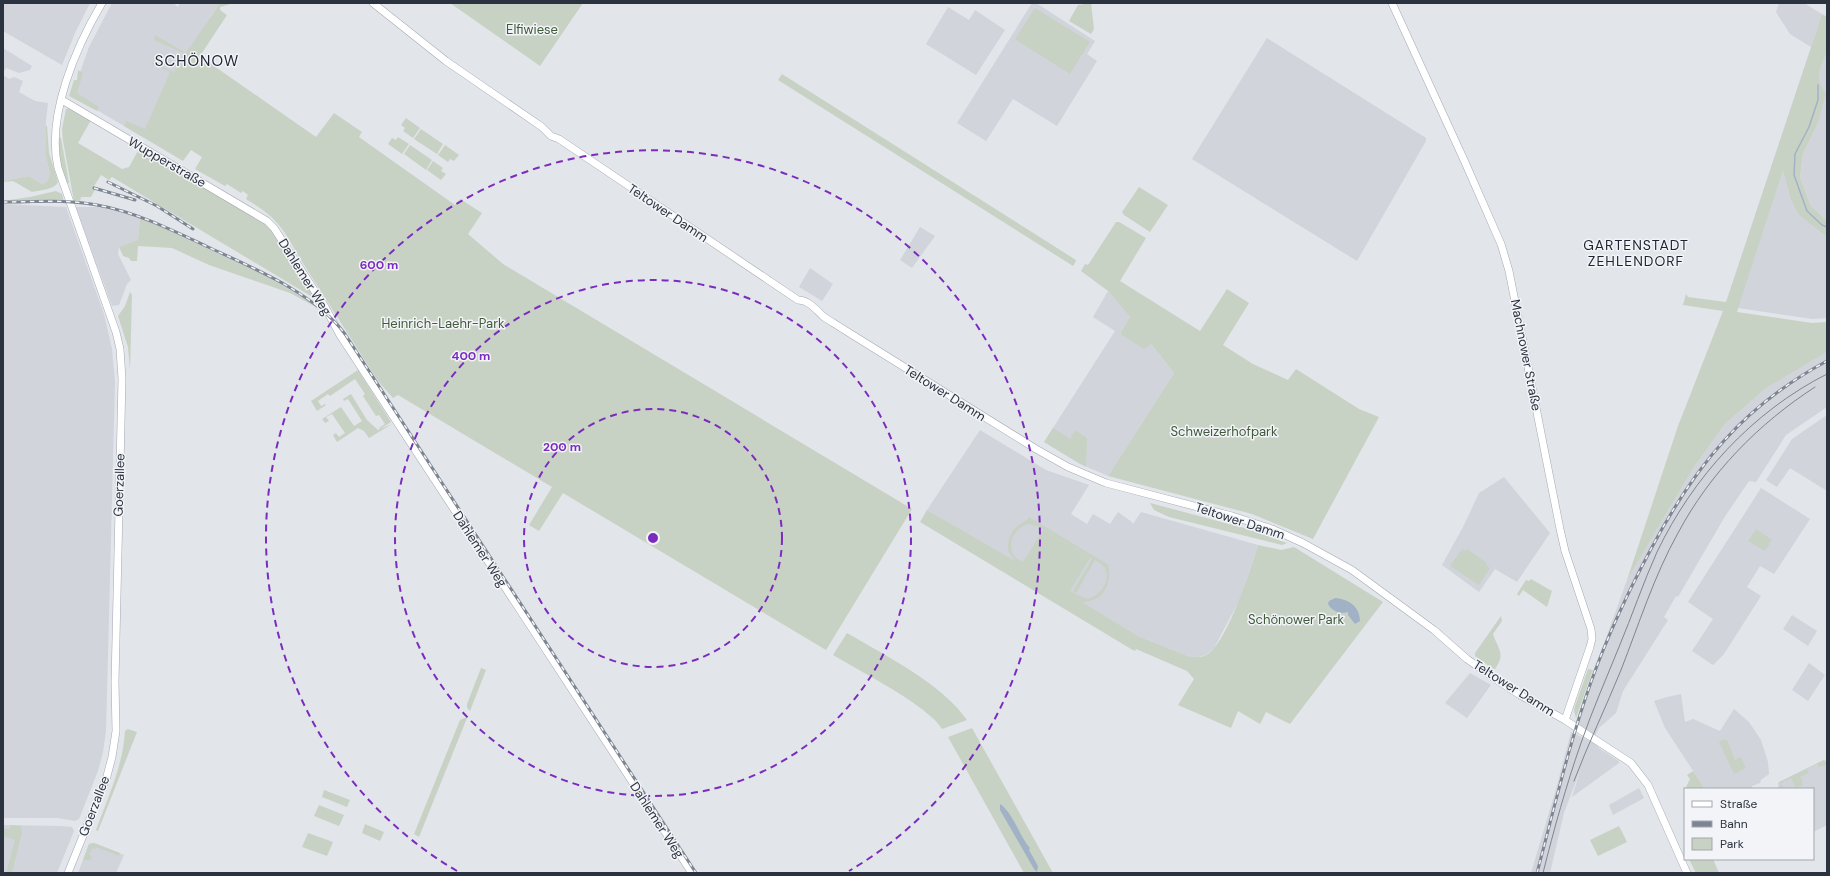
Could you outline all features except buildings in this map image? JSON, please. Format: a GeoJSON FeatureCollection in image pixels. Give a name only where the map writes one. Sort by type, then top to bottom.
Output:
{"type":"FeatureCollection","features":[{"type":"Feature","properties":{"kind":"main road","name":"Goerzallee"},"geometry":{"type":"LineString","coordinates":[[68,873],[106,776],[114,744],[122,379],[120,349],[116,332],[56,161],[55,135],[62,100],[77,53],[102,3]]}},
{"type":"Feature","properties":{"kind":"main road","name":"Teltower Damm"},"geometry":{"type":"LineString","coordinates":[[373,3],[439,56],[542,127],[556,134],[559,139],[798,300],[800,304],[824,317],[1036,449],[1068,467],[1128,490],[1253,522],[1303,543],[1352,570],[1434,630],[1472,662],[1499,682],[1565,720],[1624,758],[1637,770],[1648,785],[1687,873]]}},
{"type":"Feature","properties":{"kind":"main road","name":"Machnower Straße"},"geometry":{"type":"LineString","coordinates":[[1392,3],[1501,244],[1510,276],[1565,552],[1591,629],[1592,639],[1590,647],[1565,720]]}},
{"type":"Feature","properties":{"kind":"main road","name":"Wupperstraße"},"geometry":{"type":"LineString","coordinates":[[62,100],[271,224]]}},
{"type":"Feature","properties":{"kind":"main road","name":"Dahlemer Weg"},"geometry":{"type":"LineString","coordinates":[[271,224],[322,302],[340,335],[692,873]]}},
{"type":"Feature","properties":{"kind":"shaded area"},"geometry":{"type":"Polygon","coordinates":[[[3,3],[90,3],[75,33],[62,65],[3,31],[3,3]]]}},
{"type":"Feature","properties":{"kind":"shaded area"},"geometry":{"type":"Polygon","coordinates":[[[112,3],[173,3],[178,7],[180,3],[220,3],[212,14],[141,136],[75,97],[73,92],[89,47],[112,3]]]}},
{"type":"Feature","properties":{"kind":"shaded area"},"geometry":{"type":"Polygon","coordinates":[[[1032,3],[1036,3],[1095,41],[1087,54],[1097,61],[1057,126],[1013,99],[986,141],[957,123],[1032,3]]]}},
{"type":"Feature","properties":{"kind":"shaded area"},"geometry":{"type":"Polygon","coordinates":[[[1779,3],[1804,3],[1822,14],[1811,47],[1790,34],[1776,12],[1779,3]]]}},
{"type":"Feature","properties":{"kind":"shaded area"},"geometry":{"type":"Polygon","coordinates":[[[948,7],[969,20],[975,10],[1005,30],[976,75],[926,44],[948,7]]]}},
{"type":"Feature","properties":{"kind":"shaded area"},"geometry":{"type":"Polygon","coordinates":[[[1267,38],[1426,138],[1426,141],[1357,261],[1192,159],[1267,38]]]}},
{"type":"Feature","properties":{"kind":"shaded area"},"geometry":{"type":"Polygon","coordinates":[[[3,48],[32,66],[30,70],[19,73],[6,68],[3,73],[3,48]]]}},
{"type":"Feature","properties":{"kind":"shaded area"},"geometry":{"type":"Polygon","coordinates":[[[1826,52],[1827,221],[1811,206],[1800,178],[1803,154],[1818,123],[1819,73],[1826,52]]]}},
{"type":"Feature","properties":{"kind":"shaded area"},"geometry":{"type":"Polygon","coordinates":[[[3,75],[9,79],[14,77],[23,81],[19,92],[35,101],[48,103],[46,121],[46,157],[50,174],[47,181],[42,184],[29,176],[3,181],[3,75]]]}},
{"type":"Feature","properties":{"kind":"shaded area"},"geometry":{"type":"Polygon","coordinates":[[[1783,171],[1790,197],[1810,222],[1827,237],[1827,318],[1812,319],[1738,308],[1783,171]]]}},
{"type":"Feature","properties":{"kind":"shaded area"},"geometry":{"type":"Polygon","coordinates":[[[3,204],[66,207],[104,314],[112,349],[115,382],[106,731],[98,771],[79,819],[75,821],[58,818],[3,818],[3,204]]]}},
{"type":"Feature","properties":{"kind":"shaded area"},"geometry":{"type":"Polygon","coordinates":[[[76,207],[98,207],[140,217],[138,241],[119,247],[118,254],[131,280],[127,284],[119,305],[112,306],[76,207]]]}},
{"type":"Feature","properties":{"kind":"shaded area"},"geometry":{"type":"Polygon","coordinates":[[[920,227],[935,236],[912,268],[900,260],[920,227]]]}},
{"type":"Feature","properties":{"kind":"shaded area"},"geometry":{"type":"Polygon","coordinates":[[[810,268],[833,284],[822,301],[799,287],[810,268]]]}},
{"type":"Feature","properties":{"kind":"shaded area"},"geometry":{"type":"Polygon","coordinates":[[[1108,291],[1130,317],[1120,334],[1151,344],[1174,373],[1108,476],[1078,463],[1044,442],[1115,331],[1093,317],[1108,291]]]}},
{"type":"Feature","properties":{"kind":"shaded area"},"geometry":{"type":"Polygon","coordinates":[[[1827,352],[1827,407],[1786,435],[1756,482],[1749,481],[1724,518],[1678,597],[1676,596],[1664,617],[1668,620],[1623,691],[1616,713],[1599,728],[1595,736],[1575,724],[1627,580],[1694,467],[1725,424],[1765,389],[1827,352]]]}},
{"type":"Feature","properties":{"kind":"shaded area"},"geometry":{"type":"Polygon","coordinates":[[[1827,415],[1827,491],[1790,468],[1777,487],[1766,480],[1792,439],[1827,415]]]}},
{"type":"Feature","properties":{"kind":"shaded area"},"geometry":{"type":"Polygon","coordinates":[[[980,430],[1046,470],[1089,485],[1071,514],[1087,524],[1093,514],[1110,524],[1118,512],[1133,524],[1141,512],[1258,545],[1240,599],[1214,648],[1206,655],[1190,657],[1138,636],[927,510],[980,430]]]}},
{"type":"Feature","properties":{"kind":"shaded area"},"geometry":{"type":"Polygon","coordinates":[[[1504,477],[1550,533],[1517,582],[1495,569],[1479,592],[1442,565],[1463,527],[1479,493],[1504,477]]]}},
{"type":"Feature","properties":{"kind":"shaded area"},"geometry":{"type":"Polygon","coordinates":[[[1761,488],[1810,519],[1774,574],[1760,566],[1747,587],[1761,596],[1724,654],[1713,665],[1692,651],[1713,619],[1688,602],[1761,488]]]}},
{"type":"Feature","properties":{"kind":"shaded area"},"geometry":{"type":"Polygon","coordinates":[[[1792,615],[1817,631],[1808,646],[1783,629],[1792,615]]]}},
{"type":"Feature","properties":{"kind":"shaded area"},"geometry":{"type":"Polygon","coordinates":[[[1809,663],[1825,675],[1808,701],[1792,690],[1809,663]]]}},
{"type":"Feature","properties":{"kind":"shaded area"},"geometry":{"type":"Polygon","coordinates":[[[1470,673],[1491,685],[1467,718],[1445,703],[1470,673]]]}},
{"type":"Feature","properties":{"kind":"shaded area"},"geometry":{"type":"Polygon","coordinates":[[[1681,694],[1685,722],[1693,719],[1720,731],[1734,709],[1749,722],[1761,740],[1768,762],[1769,774],[1761,780],[1760,783],[1752,786],[1752,788],[1704,788],[1665,728],[1654,701],[1681,694]]]}},
{"type":"Feature","properties":{"kind":"shaded area"},"geometry":{"type":"Polygon","coordinates":[[[1571,732],[1594,743],[1600,749],[1619,761],[1619,763],[1572,797],[1581,768],[1564,813],[1550,873],[1531,873],[1556,789],[1571,732]]]}},
{"type":"Feature","properties":{"kind":"shaded area"},"geometry":{"type":"Polygon","coordinates":[[[1824,760],[1827,762],[1827,825],[1814,832],[1814,788],[1778,788],[1778,783],[1824,760]]]}},
{"type":"Feature","properties":{"kind":"shaded area"},"geometry":{"type":"Polygon","coordinates":[[[1639,788],[1644,798],[1613,815],[1609,805],[1639,788]]]}},
{"type":"Feature","properties":{"kind":"shaded area"},"geometry":{"type":"Polygon","coordinates":[[[3,825],[72,827],[74,831],[57,873],[3,873],[3,825]]]}},
{"type":"Feature","properties":{"kind":"shaded area"},"geometry":{"type":"Polygon","coordinates":[[[94,843],[124,855],[116,873],[78,873],[89,844],[94,843]]]}},
{"type":"Feature","properties":{"kind":"green space","name":"Heinrich-Laehr-Park"},"geometry":{"type":"Polygon","coordinates":[[[220,3],[234,3],[220,7],[220,10],[227,15],[200,56],[201,57],[316,137],[334,113],[362,132],[359,137],[455,205],[460,199],[482,213],[468,234],[503,264],[912,509],[826,650],[563,493],[539,531],[529,525],[552,487],[398,395],[393,398],[378,381],[283,230],[277,223],[264,211],[246,199],[248,195],[243,191],[241,193],[227,184],[225,186],[195,169],[202,157],[191,150],[183,161],[124,126],[126,121],[145,129],[170,72],[152,64],[156,56],[160,58],[158,65],[174,72],[183,53],[154,40],[155,35],[186,53],[220,3]]]}},
{"type":"Feature","properties":{"kind":"green space","name":"Elfiwiese"},"geometry":{"type":"Polygon","coordinates":[[[450,3],[583,3],[540,66],[450,3]]]}},
{"type":"Feature","properties":{"kind":"green space"},"geometry":{"type":"Polygon","coordinates":[[[1091,3],[1094,29],[1091,34],[1069,21],[1078,5],[1091,3]]]}},
{"type":"Feature","properties":{"kind":"green space"},"geometry":{"type":"Polygon","coordinates":[[[1035,8],[1090,42],[1070,74],[1015,39],[1035,8]]]}},
{"type":"Feature","properties":{"kind":"green space"},"geometry":{"type":"Polygon","coordinates":[[[1822,14],[1827,17],[1828,41],[1820,71],[1819,81],[1826,93],[1818,123],[1803,154],[1800,178],[1811,206],[1827,221],[1827,237],[1798,214],[1790,197],[1783,171],[1737,312],[1812,323],[1827,322],[1827,352],[1765,389],[1725,424],[1694,467],[1627,580],[1678,426],[1723,311],[1683,305],[1686,294],[1688,297],[1726,302],[1822,14]]]}},
{"type":"Feature","properties":{"kind":"green space"},"geometry":{"type":"Polygon","coordinates":[[[78,70],[83,73],[77,93],[99,107],[97,111],[69,96],[74,80],[77,80],[78,70]]]}},
{"type":"Feature","properties":{"kind":"green space"},"geometry":{"type":"Polygon","coordinates":[[[782,74],[1076,260],[1073,266],[778,80],[782,74]]]}},
{"type":"Feature","properties":{"kind":"green space"},"geometry":{"type":"Polygon","coordinates":[[[70,108],[91,120],[78,143],[122,169],[129,167],[139,149],[270,226],[319,301],[112,177],[109,180],[101,175],[94,186],[96,188],[91,197],[81,197],[80,202],[74,201],[62,129],[66,109],[70,108]]]}},
{"type":"Feature","properties":{"kind":"green space"},"geometry":{"type":"Polygon","coordinates":[[[406,118],[420,128],[413,138],[403,131],[405,128],[401,125],[406,118]]]}},
{"type":"Feature","properties":{"kind":"green space"},"geometry":{"type":"Polygon","coordinates":[[[46,126],[49,153],[58,182],[56,185],[32,192],[13,181],[3,182],[29,176],[42,184],[47,181],[50,174],[46,157],[46,126]]]}},
{"type":"Feature","properties":{"kind":"green space"},"geometry":{"type":"Polygon","coordinates":[[[421,129],[443,144],[437,154],[414,139],[421,129]]]}},
{"type":"Feature","properties":{"kind":"green space"},"geometry":{"type":"Polygon","coordinates":[[[58,137],[61,138],[69,183],[66,183],[59,157],[58,137]]]}},
{"type":"Feature","properties":{"kind":"green space"},"geometry":{"type":"Polygon","coordinates":[[[398,137],[409,144],[402,154],[388,144],[392,138],[396,140],[398,137]]]}},
{"type":"Feature","properties":{"kind":"green space"},"geometry":{"type":"Polygon","coordinates":[[[410,145],[432,160],[426,170],[404,154],[410,145]]]}},
{"type":"Feature","properties":{"kind":"green space"},"geometry":{"type":"Polygon","coordinates":[[[445,145],[459,155],[454,161],[450,159],[448,162],[438,155],[445,145]]]}},
{"type":"Feature","properties":{"kind":"green space"},"geometry":{"type":"Polygon","coordinates":[[[433,161],[443,168],[441,171],[446,174],[441,180],[427,170],[433,161]]]}},
{"type":"Feature","properties":{"kind":"green space"},"geometry":{"type":"Polygon","coordinates":[[[1139,187],[1168,205],[1150,232],[1124,215],[1122,212],[1139,187]]]}},
{"type":"Feature","properties":{"kind":"green space"},"geometry":{"type":"Polygon","coordinates":[[[56,191],[62,194],[64,202],[3,201],[30,197],[56,191]]]}},
{"type":"Feature","properties":{"kind":"green space"},"geometry":{"type":"Polygon","coordinates":[[[140,217],[262,274],[308,300],[316,307],[290,293],[209,265],[172,248],[138,246],[137,261],[131,261],[129,258],[123,256],[119,247],[138,240],[140,217]]]}},
{"type":"Feature","properties":{"kind":"green space","name":"Schweizerhofpark"},"geometry":{"type":"Polygon","coordinates":[[[1116,222],[1119,222],[1146,238],[1120,281],[1200,331],[1227,289],[1249,303],[1223,345],[1253,364],[1288,380],[1296,369],[1359,409],[1379,417],[1313,539],[1252,514],[1108,476],[1174,373],[1151,344],[1144,349],[1120,334],[1130,317],[1108,291],[1081,271],[1085,264],[1088,265],[1116,222]]]}},
{"type":"Feature","properties":{"kind":"green space"},"geometry":{"type":"Polygon","coordinates":[[[130,292],[132,295],[130,370],[128,347],[118,316],[125,306],[130,292]]]}},
{"type":"Feature","properties":{"kind":"green space"},"geometry":{"type":"Polygon","coordinates":[[[358,370],[391,422],[380,429],[379,428],[385,424],[379,415],[376,416],[363,396],[365,394],[355,379],[330,396],[328,394],[318,401],[321,406],[326,405],[317,411],[311,401],[358,370]]]}},
{"type":"Feature","properties":{"kind":"green space"},"geometry":{"type":"Polygon","coordinates":[[[351,394],[367,420],[378,430],[392,424],[369,438],[364,431],[358,428],[337,442],[333,435],[336,433],[339,437],[345,433],[332,414],[326,417],[329,421],[325,423],[322,419],[341,407],[354,426],[362,421],[348,399],[344,401],[343,399],[351,394]]]}},
{"type":"Feature","properties":{"kind":"green space"},"geometry":{"type":"Polygon","coordinates":[[[1053,428],[1070,439],[1075,430],[1087,438],[1086,467],[1044,442],[1053,428]]]}},
{"type":"Feature","properties":{"kind":"green space"},"geometry":{"type":"Polygon","coordinates":[[[1150,503],[1244,528],[1287,543],[1282,545],[1169,517],[1154,510],[1150,503]]]}},
{"type":"Feature","properties":{"kind":"green space","name":"Schönower Park"},"geometry":{"type":"Polygon","coordinates":[[[927,510],[1015,561],[1008,551],[1009,539],[1015,528],[1029,517],[1109,565],[1108,583],[1104,592],[1092,600],[1082,602],[1138,636],[1190,657],[1202,657],[1208,654],[1216,646],[1224,634],[1238,603],[1258,545],[1281,550],[1294,547],[1383,602],[1290,724],[1266,712],[1260,724],[1238,711],[1231,728],[1178,705],[1194,679],[1187,671],[1136,649],[1135,651],[1131,649],[920,522],[927,510]],[[1028,524],[1021,527],[1013,536],[1011,543],[1012,553],[1016,558],[1057,582],[1023,562],[1043,530],[1090,558],[1070,591],[1087,599],[1092,598],[1100,592],[1106,583],[1107,578],[1107,574],[1103,566],[1095,560],[1076,593],[1073,591],[1092,559],[1037,526],[1028,524]]]}},
{"type":"Feature","properties":{"kind":"green space"},"geometry":{"type":"Polygon","coordinates":[[[1756,529],[1772,540],[1765,551],[1748,541],[1756,529]]]}},
{"type":"Feature","properties":{"kind":"green space"},"geometry":{"type":"Polygon","coordinates":[[[1462,549],[1465,551],[1467,549],[1487,563],[1486,565],[1490,568],[1479,585],[1450,566],[1462,549]]]}},
{"type":"Feature","properties":{"kind":"green space"},"geometry":{"type":"Polygon","coordinates":[[[1531,579],[1552,591],[1547,607],[1523,590],[1519,596],[1517,594],[1526,580],[1529,581],[1531,579]]]}},
{"type":"Feature","properties":{"kind":"green space"},"geometry":{"type":"Polygon","coordinates":[[[1501,616],[1502,621],[1493,634],[1501,655],[1498,664],[1495,669],[1493,669],[1475,656],[1475,653],[1501,616]]]}},
{"type":"Feature","properties":{"kind":"green space"},"geometry":{"type":"Polygon","coordinates":[[[847,633],[928,682],[943,694],[967,720],[942,729],[935,720],[908,699],[833,655],[847,633]]]}},
{"type":"Feature","properties":{"kind":"green space"},"geometry":{"type":"Polygon","coordinates":[[[481,668],[486,670],[470,711],[467,708],[467,704],[481,668]]]}},
{"type":"Feature","properties":{"kind":"green space"},"geometry":{"type":"Polygon","coordinates":[[[1588,669],[1593,670],[1576,718],[1574,711],[1575,706],[1588,669]]]}},
{"type":"Feature","properties":{"kind":"green space"},"geometry":{"type":"Polygon","coordinates":[[[467,718],[419,837],[414,834],[460,720],[467,718]]]}},
{"type":"Feature","properties":{"kind":"green space"},"geometry":{"type":"Polygon","coordinates":[[[972,728],[1053,873],[1024,873],[948,737],[972,728]]]}},
{"type":"Feature","properties":{"kind":"green space"},"geometry":{"type":"Polygon","coordinates":[[[128,729],[137,732],[98,831],[96,830],[118,769],[124,744],[125,731],[128,729]]]}},
{"type":"Feature","properties":{"kind":"green space"},"geometry":{"type":"Polygon","coordinates":[[[1727,740],[1735,760],[1741,757],[1746,768],[1734,774],[1719,742],[1727,740]]]}},
{"type":"Feature","properties":{"kind":"green space"},"geometry":{"type":"Polygon","coordinates":[[[1824,760],[1827,762],[1827,765],[1819,767],[1817,764],[1807,769],[1809,773],[1800,777],[1803,781],[1803,785],[1794,788],[1795,787],[1791,778],[1781,783],[1784,788],[1780,788],[1781,785],[1779,782],[1824,760]]]}},
{"type":"Feature","properties":{"kind":"green space"},"geometry":{"type":"Polygon","coordinates":[[[1693,771],[1704,788],[1686,788],[1690,779],[1687,775],[1693,771]]]}},
{"type":"Feature","properties":{"kind":"green space"},"geometry":{"type":"Polygon","coordinates":[[[324,790],[350,800],[347,807],[322,797],[324,790]]]}},
{"type":"Feature","properties":{"kind":"green space"},"geometry":{"type":"Polygon","coordinates":[[[319,805],[344,815],[339,826],[314,816],[319,805]]]}},
{"type":"Feature","properties":{"kind":"green space"},"geometry":{"type":"Polygon","coordinates":[[[365,824],[384,832],[380,841],[362,833],[365,824]]]}},
{"type":"Feature","properties":{"kind":"green space"},"geometry":{"type":"Polygon","coordinates":[[[10,825],[21,826],[22,832],[12,873],[6,873],[15,840],[3,836],[3,829],[10,829],[10,825]]]}},
{"type":"Feature","properties":{"kind":"green space"},"geometry":{"type":"Polygon","coordinates":[[[1619,826],[1627,842],[1598,856],[1590,840],[1619,826]]]}},
{"type":"Feature","properties":{"kind":"green space"},"geometry":{"type":"Polygon","coordinates":[[[308,833],[333,842],[327,856],[302,847],[308,833]]]}},
{"type":"Feature","properties":{"kind":"green space"},"geometry":{"type":"Polygon","coordinates":[[[94,843],[120,853],[119,856],[96,847],[95,849],[92,848],[89,855],[92,856],[90,860],[83,860],[89,844],[94,843]]]}},
{"type":"Feature","properties":{"kind":"green space"},"geometry":{"type":"Polygon","coordinates":[[[1690,860],[1713,860],[1719,873],[1696,873],[1690,860]]]}},
{"type":"Feature","properties":{"kind":"water"},"geometry":{"type":"Polygon","coordinates":[[[1335,598],[1349,602],[1356,607],[1360,621],[1355,624],[1348,615],[1348,612],[1339,613],[1332,609],[1328,604],[1329,601],[1335,598]]]}},
{"type":"Feature","properties":{"kind":"water"},"geometry":{"type":"Polygon","coordinates":[[[1000,804],[1008,812],[1030,848],[1029,850],[1038,866],[1037,872],[1000,810],[1000,804]]]}},
{"type":"Feature","properties":{"kind":"waterway"},"geometry":{"type":"LineString","coordinates":[[1818,85],[1818,100],[1809,127],[1795,154],[1794,175],[1807,211],[1822,225],[1827,227]]}},
{"type":"Feature","properties":{"kind":"tram line"},"geometry":{"type":"LineString","coordinates":[[1543,873],[1565,791],[1585,731],[1657,552],[1672,524],[1688,498],[1727,449],[1774,407],[1800,389],[1827,374]]}},
{"type":"Feature","properties":{"kind":"tram line"},"geometry":{"type":"LineString","coordinates":[[1574,781],[1621,670],[1647,600],[1669,549],[1691,511],[1720,470],[1737,451],[1774,417],[1815,387]]}},
{"type":"Feature","properties":{"kind":"railway"},"geometry":{"type":"LineString","coordinates":[[108,182],[157,206],[193,229]]}},
{"type":"Feature","properties":{"kind":"railway"},"geometry":{"type":"LineString","coordinates":[[94,188],[135,200]]}},
{"type":"Feature","properties":{"kind":"railway"},"geometry":{"type":"LineString","coordinates":[[3,202],[62,201],[86,203],[126,212],[181,234],[263,273],[300,294],[332,319],[345,334],[696,873]]}},
{"type":"Feature","properties":{"kind":"railway"},"geometry":{"type":"LineString","coordinates":[[1537,873],[1569,753],[1583,705],[1597,665],[1642,565],[1668,519],[1685,491],[1704,465],[1746,418],[1770,398],[1797,379],[1827,361]]}},
{"type":"Feature","properties":{"kind":"district","name":"SCHÖNOW"},"geometry":{"type":"Point","coordinates":[197,61]}},
{"type":"Feature","properties":{"kind":"district","name":"GARTENSTADT ZEHLENDORF"},"geometry":{"type":"Point","coordinates":[1636,254]}}]}
